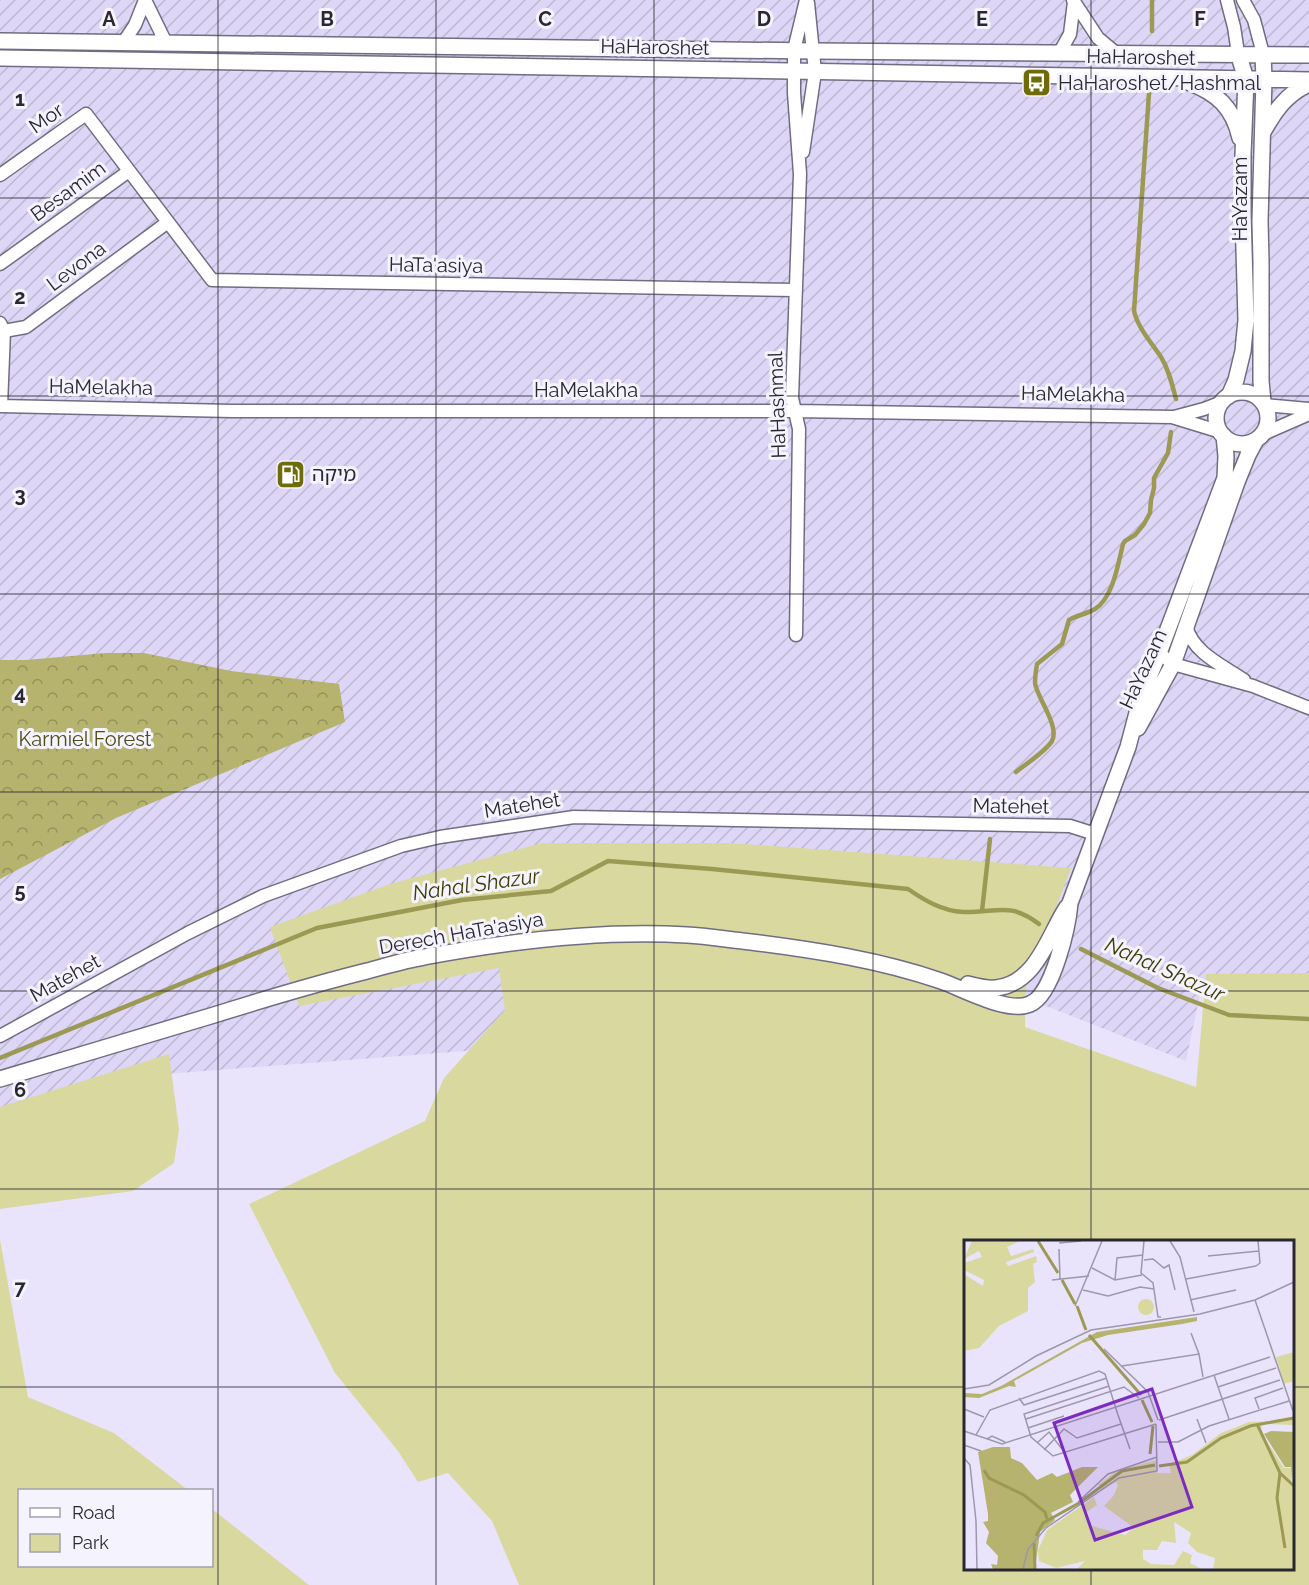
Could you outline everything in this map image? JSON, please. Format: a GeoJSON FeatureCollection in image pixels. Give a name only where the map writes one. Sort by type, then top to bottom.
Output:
{"type":"FeatureCollection","features":[{"type":"Feature","properties":{"kind":"street"},"geometry":{"type":"LineString","coordinates":[[123,43],[135,25],[145,0]]}},
{"type":"Feature","properties":{"kind":"street"},"geometry":{"type":"LineString","coordinates":[[145,0],[166,43]]}},
{"type":"Feature","properties":{"kind":"street","name":"HaHashmal"},"geometry":{"type":"LineString","coordinates":[[796,635],[799,429],[792,398],[800,174],[794,72],[795,50],[807,0]]}},
{"type":"Feature","properties":{"kind":"street","name":"HaHashmal"},"geometry":{"type":"LineString","coordinates":[[800,174],[815,72],[807,0]]}},
{"type":"Feature","properties":{"kind":"street","name":"HaYazam"},"geometry":{"type":"LineString","coordinates":[[1226,399],[1236,380],[1243,351],[1246,320],[1243,155],[1246,80],[1227,0]]}},
{"type":"Feature","properties":{"kind":"street","name":"HaYazam"},"geometry":{"type":"LineString","coordinates":[[1243,0],[1254,20],[1263,54],[1260,381],[1264,403]]}},
{"type":"Feature","properties":{"kind":"street"},"geometry":{"type":"LineString","coordinates":[[1060,52],[1070,34],[1073,1]]}},
{"type":"Feature","properties":{"kind":"street"},"geometry":{"type":"LineString","coordinates":[[1073,1],[1098,38],[1116,52]]}},
{"type":"Feature","properties":{"kind":"street","name":"HaHaroshet"},"geometry":{"type":"LineString","coordinates":[[0,40],[1309,55]]}},
{"type":"Feature","properties":{"kind":"street","name":"HaHaroshet"},"geometry":{"type":"LineString","coordinates":[[0,58],[382,63],[1309,82]]}},
{"type":"Feature","properties":{"kind":"street"},"geometry":{"type":"LineString","coordinates":[[1177,78],[1204,88],[1221,100],[1230,111],[1237,128],[1243,155]]}},
{"type":"Feature","properties":{"kind":"street"},"geometry":{"type":"LineString","coordinates":[[1261,135],[1282,102],[1309,82]]}},
{"type":"Feature","properties":{"kind":"street","name":"Mor"},"geometry":{"type":"LineString","coordinates":[[0,175],[86,114],[129,171]]}},
{"type":"Feature","properties":{"kind":"street","name":"HaTa'asiya"},"geometry":{"type":"LineString","coordinates":[[129,171],[212,280],[796,290]]}},
{"type":"Feature","properties":{"kind":"street","name":"Besamim"},"geometry":{"type":"LineString","coordinates":[[0,264],[129,171]]}},
{"type":"Feature","properties":{"kind":"street"},"geometry":{"type":"LineString","coordinates":[[1243,213],[1260,221]]}},
{"type":"Feature","properties":{"kind":"street","name":"Levona"},"geometry":{"type":"LineString","coordinates":[[2,327],[26,327],[168,222]]}},
{"type":"Feature","properties":{"kind":"street"},"geometry":{"type":"LineString","coordinates":[[1,405],[2,327]]}},
{"type":"Feature","properties":{"kind":"street","name":"HaMelakha"},"geometry":{"type":"LineString","coordinates":[[1,405],[232,411],[795,411],[1172,417],[1204,409],[1240,392],[1257,396],[1264,403],[1309,409]]}},
{"type":"Feature","properties":{"kind":"street"},"geometry":{"type":"LineString","coordinates":[[1222,434],[1216,422],[1217,413],[1226,399]]}},
{"type":"Feature","properties":{"kind":"street"},"geometry":{"type":"LineString","coordinates":[[1259,437],[1267,427],[1269,418],[1264,403]]}},
{"type":"Feature","properties":{"kind":"street","name":"HaMelakha"},"geometry":{"type":"LineString","coordinates":[[1172,417],[1222,434],[1239,444],[1248,443],[1309,414]]}},
{"type":"Feature","properties":{"kind":"street","name":"HaYazam"},"geometry":{"type":"LineString","coordinates":[[1095,834],[1128,747],[1142,694],[1160,653],[1225,478],[1226,456],[1222,434]]}},
{"type":"Feature","properties":{"kind":"street","name":"HaYazam"},"geometry":{"type":"LineString","coordinates":[[1128,747],[1173,664],[1237,482],[1248,455],[1259,437]]}},
{"type":"Feature","properties":{"kind":"street"},"geometry":{"type":"LineString","coordinates":[[1186,626],[1188,635],[1199,650],[1253,686]]}},
{"type":"Feature","properties":{"kind":"street"},"geometry":{"type":"LineString","coordinates":[[1160,653],[1173,664],[1253,686],[1309,708]]}},
{"type":"Feature","properties":{"kind":"street","name":"Matehet"},"geometry":{"type":"LineString","coordinates":[[0,1036],[188,933],[263,896],[401,846],[440,837],[574,817],[1070,826],[1095,834]]}},
{"type":"Feature","properties":{"kind":"street","name":"Derech HaTa'asiya"},"geometry":{"type":"LineString","coordinates":[[0,1079],[319,983],[422,957],[551,938],[687,935],[816,950],[895,967],[941,981],[1005,1006],[1020,1007],[1033,1004],[1041,995],[1055,967],[1061,951],[1070,903],[1095,834]]}},
{"type":"Feature","properties":{"kind":"street","name":"Derech HaTa'asiya"},"geometry":{"type":"LineString","coordinates":[[941,981],[995,988],[1015,982],[1035,964],[1070,903]]}},
{"type":"Feature","properties":{"kind":"shaded area"},"geometry":{"type":"Polygon","coordinates":[[[0,0],[1309,0],[1309,985],[1236,985],[1201,989],[1186,1061],[1046,1006],[115,1078],[0,1109],[0,0]]]}},
{"type":"Feature","properties":{"kind":"green space","name":"Karmiel Forest"},"geometry":{"type":"Polygon","coordinates":[[[106,653],[144,653],[231,671],[339,684],[345,722],[116,818],[0,879],[0,660],[106,653]]]}},
{"type":"Feature","properties":{"kind":"green space"},"geometry":{"type":"Polygon","coordinates":[[[542,843],[730,843],[1071,868],[1026,986],[1025,1027],[1196,1087],[1206,974],[1309,973],[1309,1585],[519,1585],[492,1521],[448,1473],[418,1482],[398,1451],[335,1373],[249,1204],[425,1121],[444,1078],[505,1010],[499,968],[299,1006],[270,927],[390,884],[542,843]]]}},
{"type":"Feature","properties":{"kind":"green space"},"geometry":{"type":"Polygon","coordinates":[[[169,1054],[179,1129],[174,1163],[133,1191],[0,1209],[0,1107],[169,1054]]]}},
{"type":"Feature","properties":{"kind":"green space"},"geometry":{"type":"Polygon","coordinates":[[[0,1239],[28,1397],[114,1433],[187,1489],[18,1489],[18,1567],[213,1567],[213,1510],[309,1585],[0,1585],[0,1239]]]}},
{"type":"Feature","properties":{"kind":"waterway"},"geometry":{"type":"LineString","coordinates":[[1152,0],[1152,31]]}},
{"type":"Feature","properties":{"kind":"waterway"},"geometry":{"type":"LineString","coordinates":[[1149,93],[1134,311],[1142,329],[1164,362],[1176,399]]}},
{"type":"Feature","properties":{"kind":"waterway"},"geometry":{"type":"LineString","coordinates":[[1016,772],[1045,749],[1054,735],[1051,720],[1035,683],[1037,664],[1062,644],[1069,620],[1095,609],[1106,597],[1114,580],[1123,544],[1135,535],[1150,513],[1154,478],[1168,453],[1171,432]]}},
{"type":"Feature","properties":{"kind":"waterway"},"geometry":{"type":"LineString","coordinates":[[982,911],[990,839]]}},
{"type":"Feature","properties":{"kind":"waterway","name":"Nahal Shazur"},"geometry":{"type":"LineString","coordinates":[[0,1058],[317,928],[462,900],[551,891],[608,861],[908,889],[948,910],[963,912],[1011,910],[1039,924]]}},
{"type":"Feature","properties":{"kind":"waterway","name":"Nahal Shazur"},"geometry":{"type":"LineString","coordinates":[[1081,949],[1158,988],[1229,1015],[1309,1019]]}},
{"type":"Feature","properties":{"kind":"place","name":"HaHaroshet/Hashmal"},"geometry":{"type":"Point","coordinates":[1037,83]}},
{"type":"Feature","properties":{"kind":"place","name":"מיקה"},"geometry":{"type":"Point","coordinates":[291,474]}}]}
